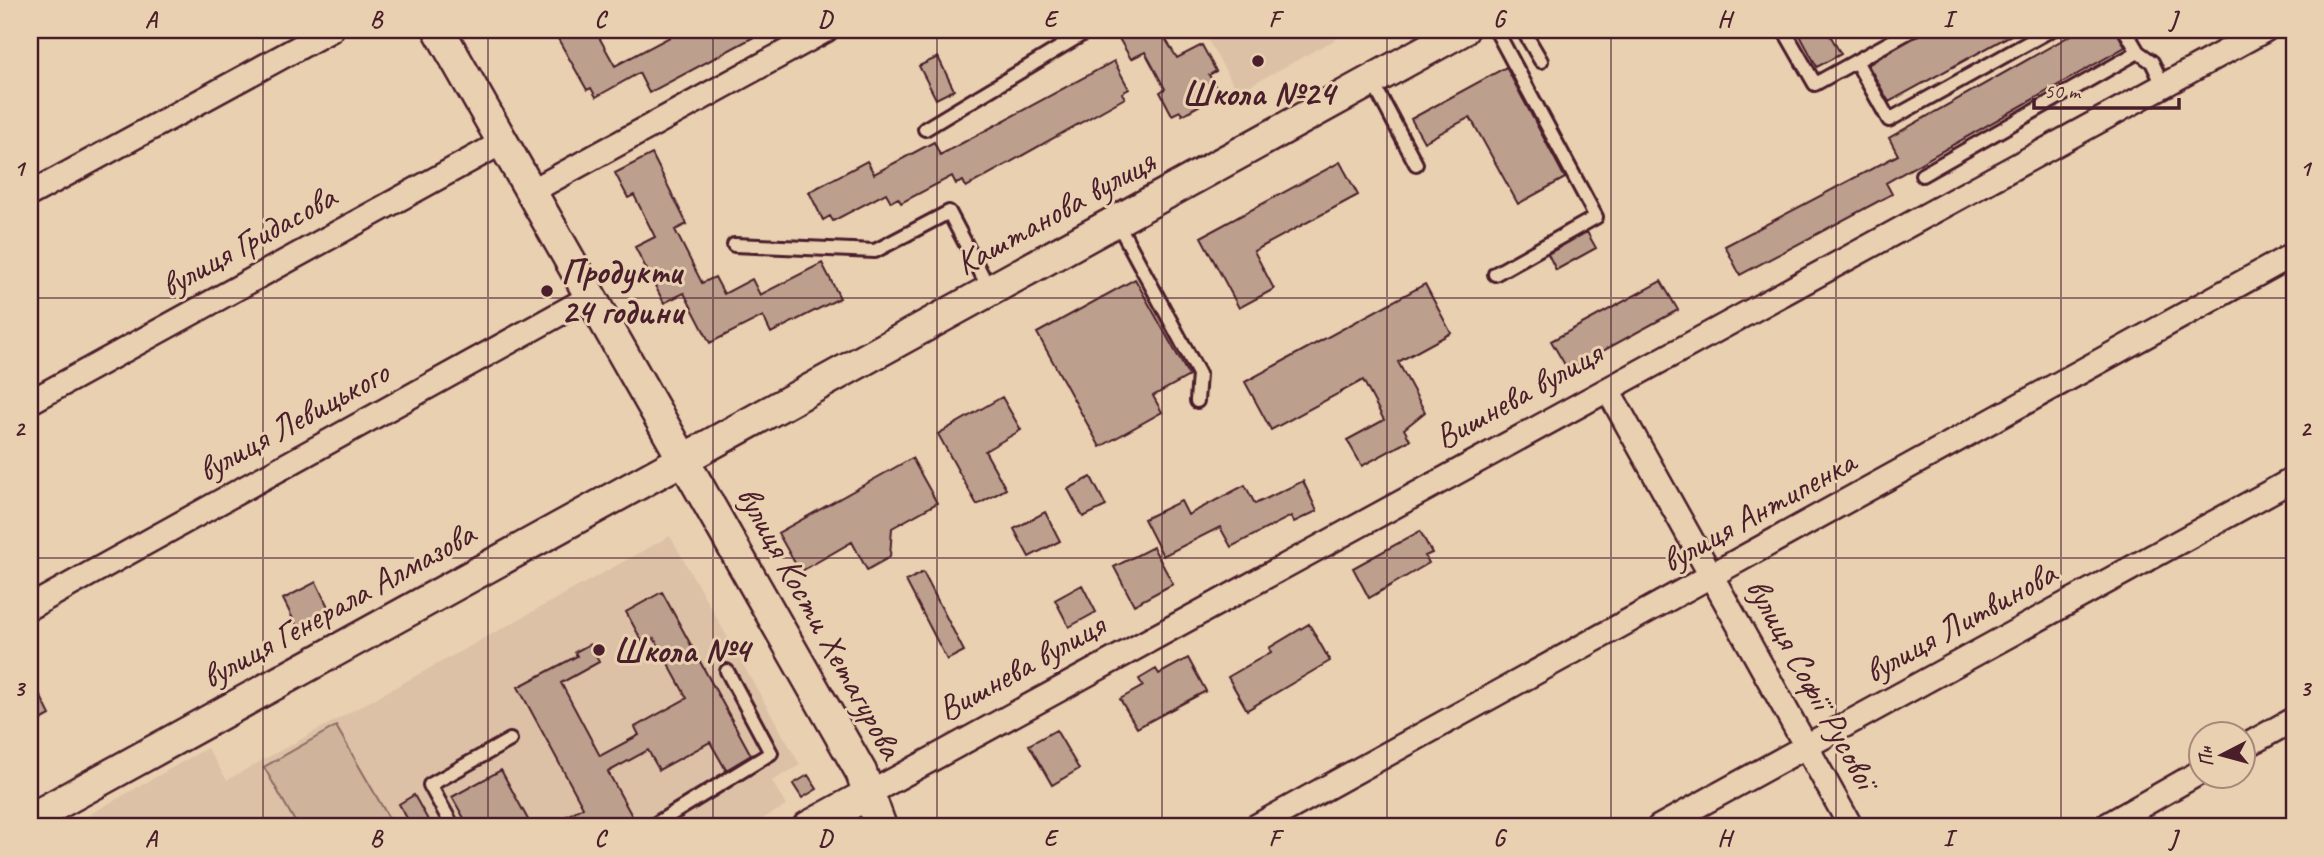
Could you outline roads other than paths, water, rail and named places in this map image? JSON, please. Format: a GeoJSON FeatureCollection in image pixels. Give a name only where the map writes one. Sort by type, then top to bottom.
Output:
{"type":"FeatureCollection","features":[{"type":"Feature","properties":{"kind":"street"},"geometry":{"type":"LineString","coordinates":[[30,194],[331,30]]}},
{"type":"Feature","properties":{"kind":"street","name":"вулиця Кости Хетагурова"},"geometry":{"type":"LineString","coordinates":[[439,30],[684,458],[870,793],[881,827]]}},
{"type":"Feature","properties":{"kind":"street"},"geometry":{"type":"LineString","coordinates":[[530,192],[826,30]]}},
{"type":"Feature","properties":{"kind":"street","name":"Каштанова вулиця"},"geometry":{"type":"LineString","coordinates":[[684,458],[991,292],[1462,30]]}},
{"type":"Feature","properties":{"kind":"street","name":"Вишнева вулиця"},"geometry":{"type":"LineString","coordinates":[[808,827],[2265,30]]}},
{"type":"Feature","properties":{"kind":"street","name":"вулиця Гридасова"},"geometry":{"type":"LineString","coordinates":[[30,402],[501,142]]}},
{"type":"Feature","properties":{"kind":"street","name":"вулиця Антипенка"},"geometry":{"type":"LineString","coordinates":[[1255,827],[2294,254]]}},
{"type":"Feature","properties":{"kind":"street","name":"вулиця Левицького"},"geometry":{"type":"LineString","coordinates":[[30,607],[590,297]]}},
{"type":"Feature","properties":{"kind":"street","name":"вулиця Софії Русової"},"geometry":{"type":"LineString","coordinates":[[1608,390],[1808,745],[1851,827]]}},
{"type":"Feature","properties":{"kind":"street","name":"вулиця Генерала Алмазова"},"geometry":{"type":"LineString","coordinates":[[30,819],[684,458]]}},
{"type":"Feature","properties":{"kind":"street","name":"вулиця Литвинова"},"geometry":{"type":"LineString","coordinates":[[1659,827],[2294,479]]}},
{"type":"Feature","properties":{"kind":"street"},"geometry":{"type":"LineString","coordinates":[[2258,739],[2294,719]]}},
{"type":"Feature","properties":{"kind":"street"},"geometry":{"type":"LineString","coordinates":[[2104,827],[2188,779]]}},
{"type":"Feature","properties":{"kind":"lane"},"geometry":{"type":"LineString","coordinates":[[925,129],[1089,30]]}},
{"type":"Feature","properties":{"kind":"lane"},"geometry":{"type":"LineString","coordinates":[[1495,275],[1596,217],[1496,30]]}},
{"type":"Feature","properties":{"kind":"lane"},"geometry":{"type":"LineString","coordinates":[[1523,30],[1541,61]]}},
{"type":"Feature","properties":{"kind":"lane"},"geometry":{"type":"LineString","coordinates":[[1784,30],[1815,85],[1912,30]]}},
{"type":"Feature","properties":{"kind":"lane"},"geometry":{"type":"LineString","coordinates":[[1856,61],[1889,120],[2051,30]]}},
{"type":"Feature","properties":{"kind":"lane"},"geometry":{"type":"LineString","coordinates":[[2125,30],[2138,52],[2152,62],[2163,85]]}},
{"type":"Feature","properties":{"kind":"lane"},"geometry":{"type":"LineString","coordinates":[[1922,175],[2138,52]]}},
{"type":"Feature","properties":{"kind":"lane"},"geometry":{"type":"LineString","coordinates":[[1372,80],[1416,164]]}},
{"type":"Feature","properties":{"kind":"lane"},"geometry":{"type":"LineString","coordinates":[[734,245],[875,251],[949,212],[991,292]]}},
{"type":"Feature","properties":{"kind":"lane"},"geometry":{"type":"LineString","coordinates":[[1117,222],[1199,374],[1197,401]]}},
{"type":"Feature","properties":{"kind":"lane"},"geometry":{"type":"LineString","coordinates":[[659,827],[657,823],[771,753],[727,671]]}},
{"type":"Feature","properties":{"kind":"lane"},"geometry":{"type":"LineString","coordinates":[[453,827],[430,785],[510,740]]}},
{"type":"Feature","properties":{"kind":"place","name":"Школа №24"},"geometry":{"type":"Point","coordinates":[1258,61]}},
{"type":"Feature","properties":{"kind":"place","name":"Продукти 24 години"},"geometry":{"type":"Point","coordinates":[547,291]}},
{"type":"Feature","properties":{"kind":"place","name":"Школа №4"},"geometry":{"type":"Point","coordinates":[599,650]}}]}
